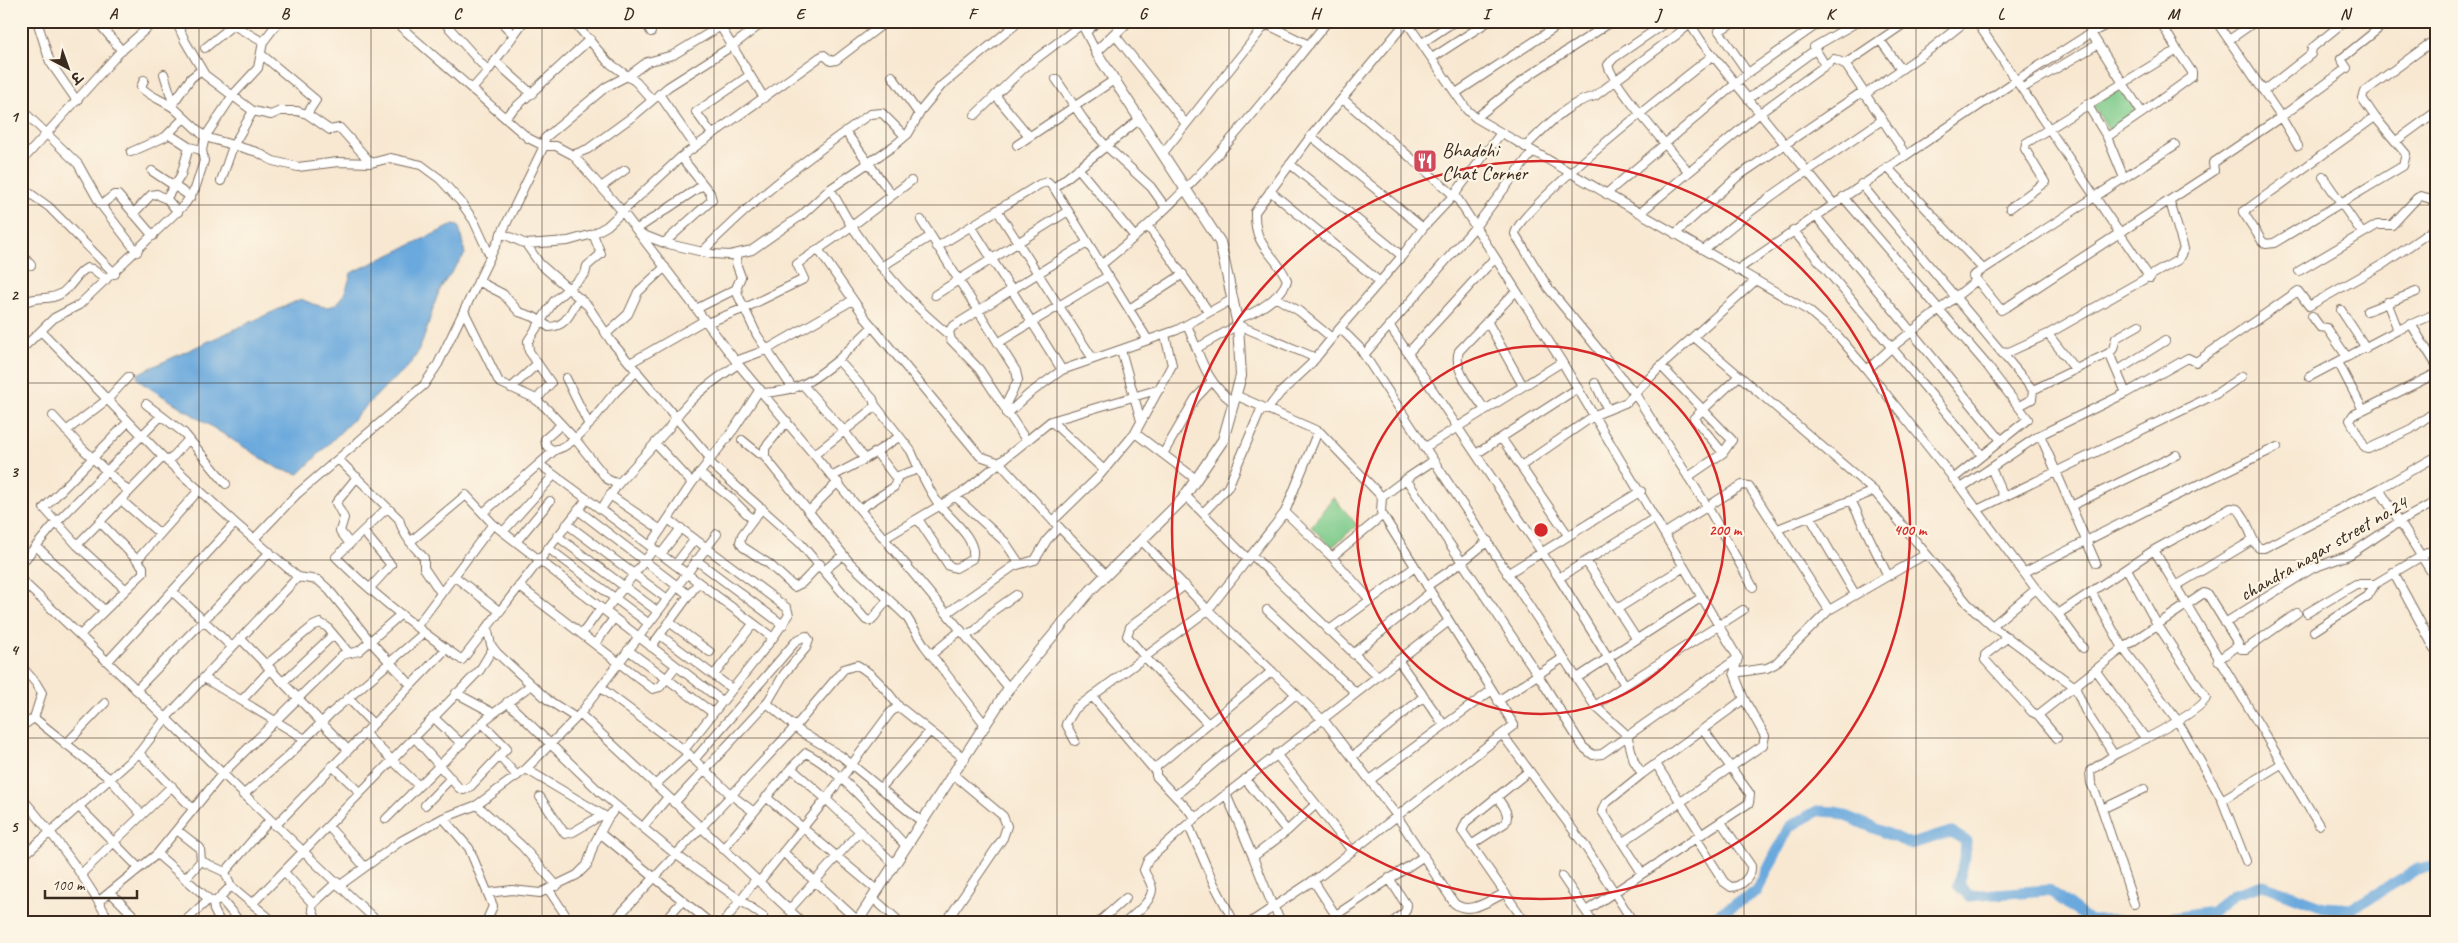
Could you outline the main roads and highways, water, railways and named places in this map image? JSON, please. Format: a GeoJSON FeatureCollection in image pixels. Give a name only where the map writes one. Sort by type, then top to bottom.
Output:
{"type":"FeatureCollection","features":[{"type":"Feature","properties":{"kind":"main road"},"geometry":{"type":"LineString","coordinates":[[858,921],[1010,688],[1106,575],[1185,495],[1223,440],[1240,376],[1238,322],[1233,299],[1220,242],[1187,188],[1096,52],[1128,21]]}},
{"type":"Feature","properties":{"kind":"water"},"geometry":{"type":"Polygon","coordinates":[[[453,225],[459,226],[465,254],[439,292],[422,341],[411,363],[299,474],[279,469],[142,383],[137,378],[139,373],[301,299],[321,306],[329,307],[335,305],[344,294],[351,273],[453,225]]]}},
{"type":"Feature","properties":{"kind":"waterway"},"geometry":{"type":"LineString","coordinates":[[1706,922],[1757,891],[1789,827],[1817,811],[1836,812],[1911,844],[1951,832],[1966,841],[1965,856],[1958,885],[1969,896],[2049,890],[2090,921],[2160,920],[2212,912],[2234,894],[2263,885],[2324,907],[2351,909],[2418,869],[2437,865]]}},
{"type":"Feature","properties":{"kind":"place","name":"Bhadohi Chat Corner"},"geometry":{"type":"Point","coordinates":[1425,161]}}]}
